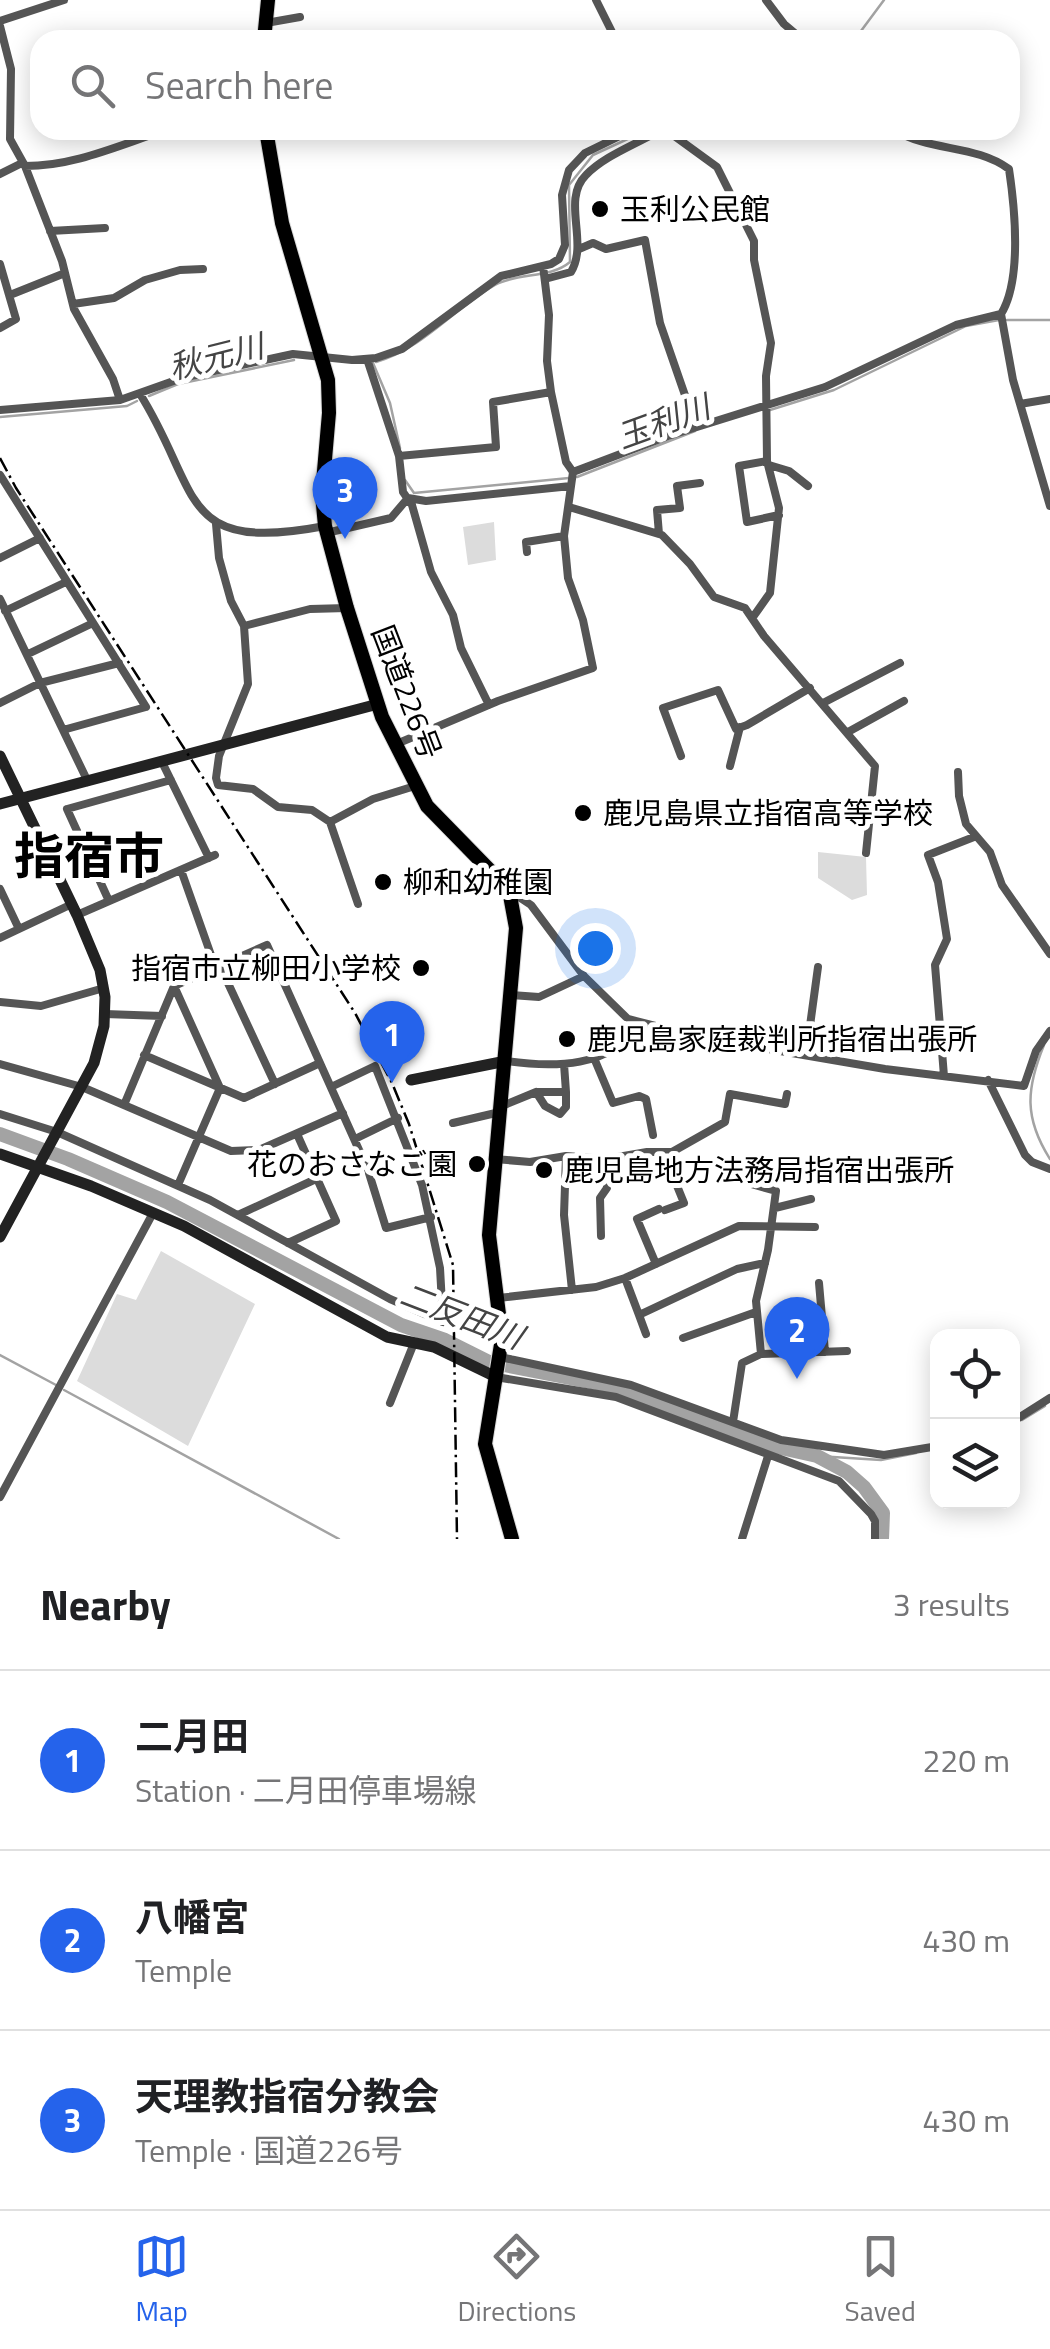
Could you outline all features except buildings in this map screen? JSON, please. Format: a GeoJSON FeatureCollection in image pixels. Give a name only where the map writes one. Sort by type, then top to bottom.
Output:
{"type":"FeatureCollection","features":[{"type":"Feature","properties":{"kind":"highway"},"geometry":{"type":"LineString","coordinates":[[265,30],[268,0]]}},
{"type":"Feature","properties":{"kind":"highway","name":"国道226号"},"geometry":{"type":"LineString","coordinates":[[268,140],[282,223],[323,357],[330,396],[322,494],[325,530],[346,608],[378,704],[415,786],[442,824],[509,890]]}},
{"type":"Feature","properties":{"kind":"highway"},"geometry":{"type":"LineString","coordinates":[[509,890],[516,928],[489,1235],[502,1321],[485,1444],[512,1539]]}},
{"type":"Feature","properties":{"kind":"street"},"geometry":{"type":"LineString","coordinates":[[64,0],[0,24],[11,69],[10,139],[50,231],[73,304],[120,400]]}},
{"type":"Feature","properties":{"kind":"street"},"geometry":{"type":"LineString","coordinates":[[596,0],[611,30]]}},
{"type":"Feature","properties":{"kind":"street"},"geometry":{"type":"LineString","coordinates":[[766,0],[791,30]]}},
{"type":"Feature","properties":{"kind":"street"},"geometry":{"type":"LineString","coordinates":[[266,23],[300,16]]}},
{"type":"Feature","properties":{"kind":"street"},"geometry":{"type":"LineString","coordinates":[[0,174],[23,164],[48,166],[83,158],[136,140]]}},
{"type":"Feature","properties":{"kind":"street"},"geometry":{"type":"LineString","coordinates":[[544,273],[562,254],[562,195],[570,170],[586,153],[612,140]]}},
{"type":"Feature","properties":{"kind":"street"},"geometry":{"type":"LineString","coordinates":[[0,410],[120,400],[182,378],[280,356],[294,354],[367,363],[402,349],[501,276],[571,272],[580,248],[575,195],[581,180],[639,140]]}},
{"type":"Feature","properties":{"kind":"street"},"geometry":{"type":"LineString","coordinates":[[679,140],[717,167],[754,241],[754,260],[771,343],[766,376],[768,463],[779,516],[770,593],[753,617]]}},
{"type":"Feature","properties":{"kind":"street"},"geometry":{"type":"LineString","coordinates":[[918,140],[980,154],[1009,169],[1014,216],[1011,298],[1001,314],[1020,404],[1050,506]]}},
{"type":"Feature","properties":{"kind":"street"},"geometry":{"type":"LineString","coordinates":[[50,231],[106,228]]}},
{"type":"Feature","properties":{"kind":"street"},"geometry":{"type":"LineString","coordinates":[[580,248],[593,243],[606,248],[645,240],[660,323],[696,428]]}},
{"type":"Feature","properties":{"kind":"street"},"geometry":{"type":"LineString","coordinates":[[0,264],[16,318],[0,328]]}},
{"type":"Feature","properties":{"kind":"street"},"geometry":{"type":"LineString","coordinates":[[73,304],[114,298],[145,280],[203,268]]}},
{"type":"Feature","properties":{"kind":"street"},"geometry":{"type":"LineString","coordinates":[[394,745],[489,705],[593,668],[583,620],[568,578],[564,536],[573,472],[566,462],[551,392],[544,273]]}},
{"type":"Feature","properties":{"kind":"street"},"geometry":{"type":"LineString","coordinates":[[10,296],[65,274]]}},
{"type":"Feature","properties":{"kind":"street"},"geometry":{"type":"LineString","coordinates":[[573,472],[826,387],[956,325],[1001,314]]}},
{"type":"Feature","properties":{"kind":"street"},"geometry":{"type":"LineString","coordinates":[[367,363],[401,456],[400,479],[431,572],[454,616],[460,648],[489,705]]}},
{"type":"Feature","properties":{"kind":"street"},"geometry":{"type":"LineString","coordinates":[[401,456],[496,448],[493,402],[551,392]]}},
{"type":"Feature","properties":{"kind":"street"},"geometry":{"type":"LineString","coordinates":[[140,394],[161,430],[184,485],[216,524],[219,558],[231,600],[244,626],[247,692],[224,746],[216,778],[218,786],[253,789],[278,806],[312,810],[330,822],[358,904]]}},
{"type":"Feature","properties":{"kind":"street"},"geometry":{"type":"LineString","coordinates":[[1020,404],[1050,400]]}},
{"type":"Feature","properties":{"kind":"street"},"geometry":{"type":"LineString","coordinates":[[779,516],[748,522],[739,466],[768,463],[808,486]]}},
{"type":"Feature","properties":{"kind":"street"},"geometry":{"type":"LineString","coordinates":[[0,474],[146,707],[62,730]]}},
{"type":"Feature","properties":{"kind":"street"},"geometry":{"type":"LineString","coordinates":[[659,534],[656,510],[680,508],[677,486],[700,483]]}},
{"type":"Feature","properties":{"kind":"street"},"geometry":{"type":"LineString","coordinates":[[408,498],[426,501],[570,486]]}},
{"type":"Feature","properties":{"kind":"street"},"geometry":{"type":"LineString","coordinates":[[216,524],[262,535],[325,530],[391,518],[408,498]]}},
{"type":"Feature","properties":{"kind":"street"},"geometry":{"type":"LineString","coordinates":[[569,508],[659,534],[690,564],[714,598],[745,608],[753,617],[764,636],[871,758],[877,773],[866,853]]}},
{"type":"Feature","properties":{"kind":"street"},"geometry":{"type":"LineString","coordinates":[[528,552],[526,542],[564,536]]}},
{"type":"Feature","properties":{"kind":"street"},"geometry":{"type":"LineString","coordinates":[[0,558],[40,538]]}},
{"type":"Feature","properties":{"kind":"street"},"geometry":{"type":"LineString","coordinates":[[5,611],[66,582]]}},
{"type":"Feature","properties":{"kind":"street"},"geometry":{"type":"LineString","coordinates":[[0,600],[88,782]]}},
{"type":"Feature","properties":{"kind":"street"},"geometry":{"type":"LineString","coordinates":[[244,626],[310,610],[346,608]]}},
{"type":"Feature","properties":{"kind":"street"},"geometry":{"type":"LineString","coordinates":[[28,654],[93,624]]}},
{"type":"Feature","properties":{"kind":"street"},"geometry":{"type":"LineString","coordinates":[[0,702],[40,684],[118,663]]}},
{"type":"Feature","properties":{"kind":"street"},"geometry":{"type":"LineString","coordinates":[[823,703],[900,663]]}},
{"type":"Feature","properties":{"kind":"street"},"geometry":{"type":"LineString","coordinates":[[681,756],[663,708],[718,690],[736,729],[810,688]]}},
{"type":"Feature","properties":{"kind":"street"},"geometry":{"type":"LineString","coordinates":[[848,732],[904,702]]}},
{"type":"Feature","properties":{"kind":"street"},"geometry":{"type":"LineString","coordinates":[[0,804],[378,704]]}},
{"type":"Feature","properties":{"kind":"street"},"geometry":{"type":"LineString","coordinates":[[730,766],[740,728]]}},
{"type":"Feature","properties":{"kind":"street"},"geometry":{"type":"LineString","coordinates":[[0,756],[74,910],[104,988],[105,1014],[100,1046],[82,1087],[0,1237]]}},
{"type":"Feature","properties":{"kind":"street"},"geometry":{"type":"LineString","coordinates":[[0,938],[109,901],[212,857],[162,762]]}},
{"type":"Feature","properties":{"kind":"street"},"geometry":{"type":"LineString","coordinates":[[958,772],[962,811],[974,836],[990,852],[1002,885],[1050,954]]}},
{"type":"Feature","properties":{"kind":"street"},"geometry":{"type":"LineString","coordinates":[[109,901],[67,808],[171,780]]}},
{"type":"Feature","properties":{"kind":"street"},"geometry":{"type":"LineString","coordinates":[[330,822],[373,798],[415,786]]}},
{"type":"Feature","properties":{"kind":"street"},"geometry":{"type":"LineString","coordinates":[[944,1076],[935,965],[946,939],[938,882],[928,855],[974,836]]}},
{"type":"Feature","properties":{"kind":"street"},"geometry":{"type":"LineString","coordinates":[[182,870],[212,954]]}},
{"type":"Feature","properties":{"kind":"street"},"geometry":{"type":"LineString","coordinates":[[0,888],[19,929]]}},
{"type":"Feature","properties":{"kind":"street"},"geometry":{"type":"LineString","coordinates":[[509,890],[531,905],[584,976],[628,1019],[641,1024],[806,1055],[1024,1086],[1036,1051],[1050,1031]]}},
{"type":"Feature","properties":{"kind":"street"},"geometry":{"type":"LineString","coordinates":[[124,1105],[174,986],[268,946],[368,1170],[386,1228],[430,1217]]}},
{"type":"Feature","properties":{"kind":"street"},"geometry":{"type":"LineString","coordinates":[[220,966],[275,1084]]}},
{"type":"Feature","properties":{"kind":"street"},"geometry":{"type":"LineString","coordinates":[[806,1055],[818,967]]}},
{"type":"Feature","properties":{"kind":"street"},"geometry":{"type":"LineString","coordinates":[[511,995],[538,998],[584,976]]}},
{"type":"Feature","properties":{"kind":"street"},"geometry":{"type":"LineString","coordinates":[[174,986],[220,1088],[178,1186]]}},
{"type":"Feature","properties":{"kind":"street"},"geometry":{"type":"LineString","coordinates":[[0,1002],[41,1006],[104,988]]}},
{"type":"Feature","properties":{"kind":"street"},"geometry":{"type":"LineString","coordinates":[[105,1014],[162,1016]]}},
{"type":"Feature","properties":{"kind":"street"},"geometry":{"type":"LineString","coordinates":[[411,1080],[506,1060],[564,1064],[594,1058],[624,1045],[641,1024]]}},
{"type":"Feature","properties":{"kind":"street"},"geometry":{"type":"LineString","coordinates":[[144,1055],[244,1098],[320,1063]]}},
{"type":"Feature","properties":{"kind":"street"},"geometry":{"type":"LineString","coordinates":[[594,1058],[613,1102],[640,1096],[646,1099],[654,1135]]}},
{"type":"Feature","properties":{"kind":"street"},"geometry":{"type":"LineString","coordinates":[[0,1064],[82,1087],[231,1151],[246,1152],[343,1113]]}},
{"type":"Feature","properties":{"kind":"street"},"geometry":{"type":"LineString","coordinates":[[548,1122],[566,1106],[564,1064]]}},
{"type":"Feature","properties":{"kind":"street"},"geometry":{"type":"LineString","coordinates":[[0,1114],[178,1186],[443,1322],[440,1268],[430,1217],[398,1118],[375,1066],[332,1087]]}},
{"type":"Feature","properties":{"kind":"street"},"geometry":{"type":"LineString","coordinates":[[988,1080],[1017,1144],[1032,1162],[1050,1169]]}},
{"type":"Feature","properties":{"kind":"street"},"geometry":{"type":"LineString","coordinates":[[453,1123],[500,1109],[536,1092],[566,1092]]}},
{"type":"Feature","properties":{"kind":"street"},"geometry":{"type":"LineString","coordinates":[[536,1092],[545,1106],[560,1114]]}},
{"type":"Feature","properties":{"kind":"street"},"geometry":{"type":"LineString","coordinates":[[495,1159],[606,1159],[672,1152],[725,1122],[730,1094],[786,1104],[786,1094]]}},
{"type":"Feature","properties":{"kind":"street"},"geometry":{"type":"LineString","coordinates":[[355,1139],[398,1118]]}},
{"type":"Feature","properties":{"kind":"street"},"geometry":{"type":"LineString","coordinates":[[288,1243],[336,1221],[297,1134]]}},
{"type":"Feature","properties":{"kind":"street"},"geometry":{"type":"LineString","coordinates":[[656,1264],[638,1218],[684,1203],[671,1171],[672,1152]]}},
{"type":"Feature","properties":{"kind":"street"},"geometry":{"type":"LineString","coordinates":[[0,1154],[184,1226],[387,1337],[616,1397],[839,1481],[876,1521],[876,1539]]}},
{"type":"Feature","properties":{"kind":"street"},"geometry":{"type":"LineString","coordinates":[[566,1156],[564,1215],[572,1290]]}},
{"type":"Feature","properties":{"kind":"street"},"geometry":{"type":"LineString","coordinates":[[601,1236],[600,1198],[606,1188],[606,1159]]}},
{"type":"Feature","properties":{"kind":"street"},"geometry":{"type":"LineString","coordinates":[[238,1215],[316,1179]]}},
{"type":"Feature","properties":{"kind":"street"},"geometry":{"type":"LineString","coordinates":[[737,1180],[776,1191],[757,1290],[761,1354]]}},
{"type":"Feature","properties":{"kind":"street"},"geometry":{"type":"LineString","coordinates":[[775,1208],[812,1198]]}},
{"type":"Feature","properties":{"kind":"street"},"geometry":{"type":"LineString","coordinates":[[0,1497],[153,1212]]}},
{"type":"Feature","properties":{"kind":"street"},"geometry":{"type":"LineString","coordinates":[[498,1298],[572,1290],[624,1278],[739,1226],[815,1227]]}},
{"type":"Feature","properties":{"kind":"street"},"geometry":{"type":"LineString","coordinates":[[638,1315],[737,1269],[765,1263]]}},
{"type":"Feature","properties":{"kind":"street"},"geometry":{"type":"LineString","coordinates":[[624,1278],[646,1334]]}},
{"type":"Feature","properties":{"kind":"street"},"geometry":{"type":"LineString","coordinates":[[820,1283],[824,1352]]}},
{"type":"Feature","properties":{"kind":"street"},"geometry":{"type":"LineString","coordinates":[[683,1338],[756,1312]]}},
{"type":"Feature","properties":{"kind":"street"},"geometry":{"type":"LineString","coordinates":[[390,1403],[414,1343]]}},
{"type":"Feature","properties":{"kind":"street"},"geometry":{"type":"LineString","coordinates":[[734,1422],[742,1364],[761,1354],[847,1351]]}},
{"type":"Feature","properties":{"kind":"street"},"geometry":{"type":"LineString","coordinates":[[498,1366],[631,1385],[781,1440],[875,1454],[930,1447]]}},
{"type":"Feature","properties":{"kind":"street"},"geometry":{"type":"LineString","coordinates":[[1017,1419],[1050,1398]]}},
{"type":"Feature","properties":{"kind":"street"},"geometry":{"type":"LineString","coordinates":[[742,1539],[768,1456]]}},
{"type":"Feature","properties":{"kind":"shaded area"},"geometry":{"type":"Polygon","coordinates":[[[494,522],[496,560],[468,565],[463,527],[494,522]]]}},
{"type":"Feature","properties":{"kind":"shaded area"},"geometry":{"type":"Polygon","coordinates":[[[818,852],[866,857],[867,895],[852,900],[818,878],[818,852]]]}},
{"type":"Feature","properties":{"kind":"shaded area"},"geometry":{"type":"Polygon","coordinates":[[[161,1251],[255,1304],[188,1446],[77,1381],[117,1294],[136,1300],[161,1251]]]}},
{"type":"Feature","properties":{"kind":"waterway","name":"秋元川"},"geometry":{"type":"LineString","coordinates":[[862,30],[884,0]]}},
{"type":"Feature","properties":{"kind":"waterway","name":"秋元川"},"geometry":{"type":"LineString","coordinates":[[376,362],[424,338],[495,285],[553,271],[570,262],[569,185],[593,155],[625,140]]}},
{"type":"Feature","properties":{"kind":"waterway","name":"玉利川"},"geometry":{"type":"LineString","coordinates":[[770,410],[834,390],[966,326],[999,320]]}},
{"type":"Feature","properties":{"kind":"waterway","name":"玉利川"},"geometry":{"type":"LineString","coordinates":[[1007,320],[1050,320]]}},
{"type":"Feature","properties":{"kind":"waterway","name":"秋元川"},"geometry":{"type":"LineString","coordinates":[[149,396],[178,384],[294,360]]}},
{"type":"Feature","properties":{"kind":"waterway","name":"玉利川"},"geometry":{"type":"LineString","coordinates":[[373,363],[390,403],[400,448]]}},
{"type":"Feature","properties":{"kind":"waterway","name":"秋元川"},"geometry":{"type":"LineString","coordinates":[[0,417],[127,406],[137,401]]}},
{"type":"Feature","properties":{"kind":"waterway","name":"玉利川"},"geometry":{"type":"LineString","coordinates":[[577,477],[695,431]]}},
{"type":"Feature","properties":{"kind":"waterway","name":"玉利川"},"geometry":{"type":"LineString","coordinates":[[405,480],[414,493],[569,478]]}},
{"type":"Feature","properties":{"kind":"waterway"},"geometry":{"type":"LineString","coordinates":[[1044,1045],[1030,1103],[1036,1130],[1050,1159]]}},
{"type":"Feature","properties":{"kind":"waterway","name":"二反田川"},"geometry":{"type":"LineString","coordinates":[[0,1134],[167,1202],[401,1325],[445,1340],[489,1362],[621,1388],[772,1446],[817,1456],[847,1472],[864,1487],[883,1513],[882,1539]]}},
{"type":"Feature","properties":{"kind":"waterway"},"geometry":{"type":"LineString","coordinates":[[0,1355],[56,1385]]}},
{"type":"Feature","properties":{"kind":"waterway"},"geometry":{"type":"LineString","coordinates":[[64,1390],[339,1539]]}},
{"type":"Feature","properties":{"kind":"waterway"},"geometry":{"type":"LineString","coordinates":[[1022,1420],[1045,1406]]}},
{"type":"Feature","properties":{"kind":"waterway"},"geometry":{"type":"LineString","coordinates":[[817,1456],[881,1460],[916,1453]]}},
{"type":"Feature","properties":{"kind":"railway"},"geometry":{"type":"LineString","coordinates":[[0,458],[355,1013],[392,1083],[409,1124],[453,1265],[457,1539]]}},
{"type":"Feature","properties":{"kind":"place","name":"玉利公民館"},"geometry":{"type":"Point","coordinates":[600,209]}},
{"type":"Feature","properties":{"kind":"place","name":"天理教指宿分教会"},"geometry":{"type":"Point","coordinates":[345,539]}},
{"type":"Feature","properties":{"kind":"place","name":"鹿児島県立指宿高等学校"},"geometry":{"type":"Point","coordinates":[583,813]}},
{"type":"Feature","properties":{"kind":"place","name":"柳和幼稚園"},"geometry":{"type":"Point","coordinates":[383,882]}},
{"type":"Feature","properties":{"kind":"place","name":"指宿市立柳田小学校"},"geometry":{"type":"Point","coordinates":[421,968]}},
{"type":"Feature","properties":{"kind":"place","name":"鹿児島家庭裁判所指宿出張所"},"geometry":{"type":"Point","coordinates":[567,1039]}},
{"type":"Feature","properties":{"kind":"place","name":"二月田"},"geometry":{"type":"Point","coordinates":[392,1083]}},
{"type":"Feature","properties":{"kind":"place","name":"花のおさなご園"},"geometry":{"type":"Point","coordinates":[477,1164]}},
{"type":"Feature","properties":{"kind":"place","name":"鹿児島地方法務局指宿出張所"},"geometry":{"type":"Point","coordinates":[544,1170]}},
{"type":"Feature","properties":{"kind":"place","name":"八幡宮"},"geometry":{"type":"Point","coordinates":[797,1379]}},
{"type":"Feature","properties":{"kind":"district","name":"指宿市"},"geometry":{"type":"Point","coordinates":[89,855]}}]}
